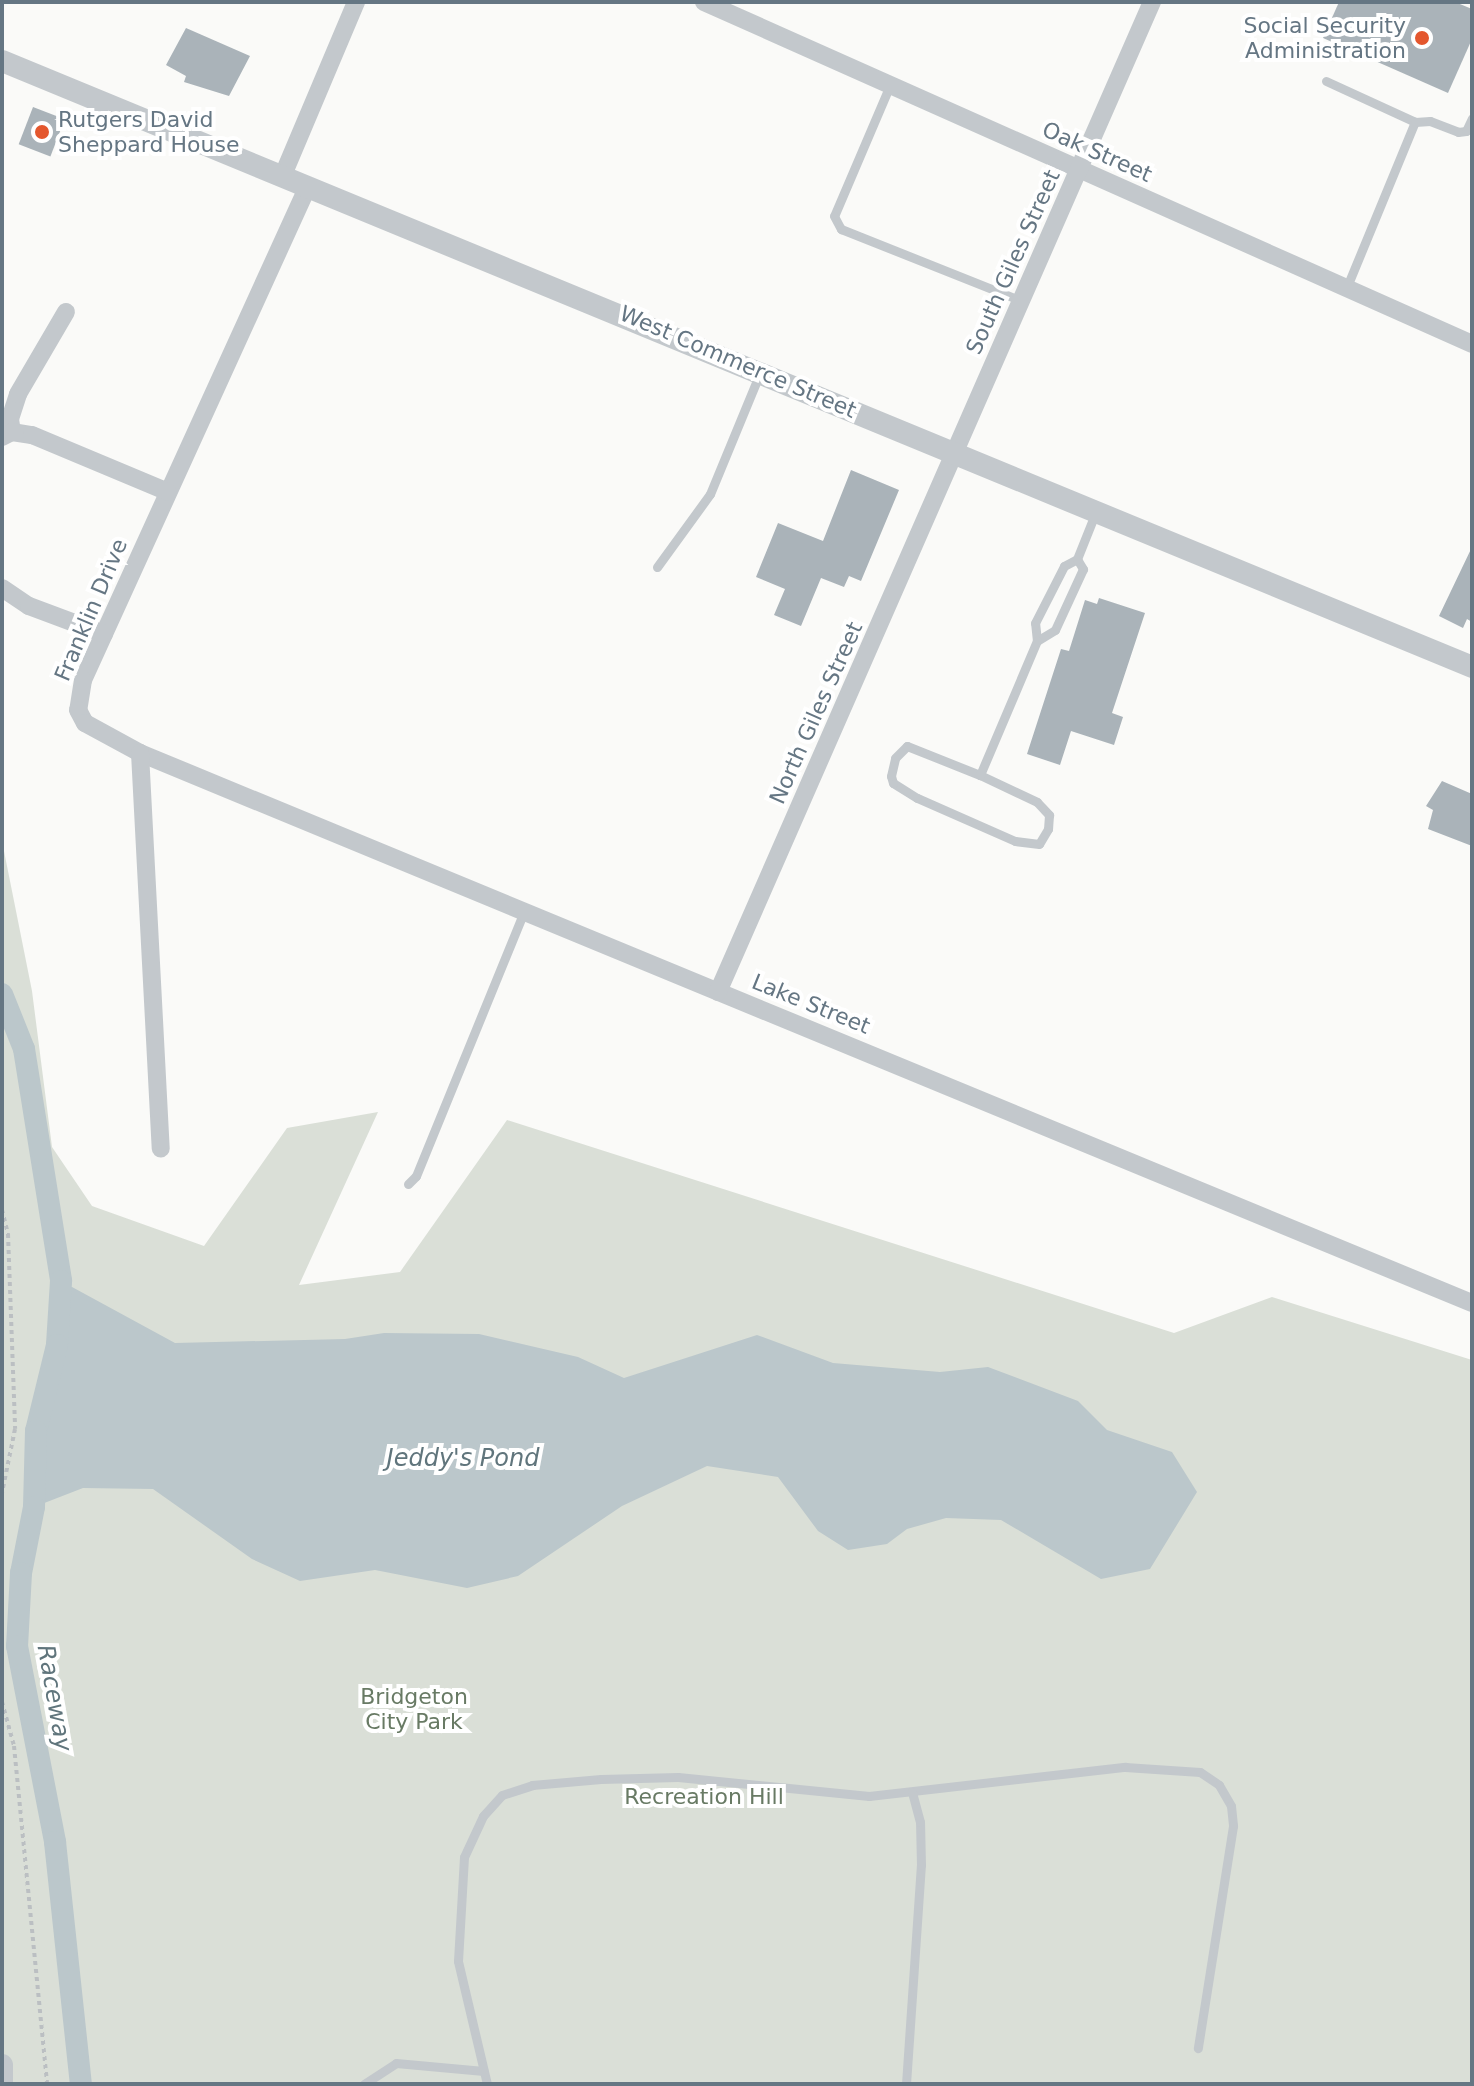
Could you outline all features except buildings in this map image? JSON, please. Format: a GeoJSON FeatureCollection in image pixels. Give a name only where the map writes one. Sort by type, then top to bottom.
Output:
{"type":"FeatureCollection","features":[{"type":"Feature","properties":{"kind":"street"},"geometry":{"type":"LineString","coordinates":[[283,175],[356,2]]}},
{"type":"Feature","properties":{"kind":"street","name":"South Giles Street"},"geometry":{"type":"LineString","coordinates":[[956,453],[1152,2]]}},
{"type":"Feature","properties":{"kind":"street","name":"Oak Street"},"geometry":{"type":"LineString","coordinates":[[709,3],[1472,344]]}},
{"type":"Feature","properties":{"kind":"street","name":"West Commerce Street"},"geometry":{"type":"LineString","coordinates":[[2,61],[1472,667]]}},
{"type":"Feature","properties":{"kind":"street","name":"Franklin Drive"},"geometry":{"type":"LineString","coordinates":[[140,753],[80,718],[79,692],[308,186]]}},
{"type":"Feature","properties":{"kind":"street"},"geometry":{"type":"LineString","coordinates":[[66,312],[18,394],[7,435],[32,435],[168,492]]}},
{"type":"Feature","properties":{"kind":"street","name":"North Giles Street"},"geometry":{"type":"LineString","coordinates":[[718,992],[956,453]]}},
{"type":"Feature","properties":{"kind":"street"},"geometry":{"type":"LineString","coordinates":[[2,588],[29,606],[104,634]]}},
{"type":"Feature","properties":{"kind":"street"},"geometry":{"type":"LineString","coordinates":[[140,753],[161,1148]]}},
{"type":"Feature","properties":{"kind":"street","name":"Lake Street"},"geometry":{"type":"LineString","coordinates":[[140,753],[1467,1302]]}},
{"type":"Feature","properties":{"kind":"street"},"geometry":{"type":"LineString","coordinates":[[2,2065],[2,2084]]}},
{"type":"Feature","properties":{"kind":"lane"},"geometry":{"type":"LineString","coordinates":[[1326,81],[1415,122],[1430,121],[1458,132],[1466,131],[1472,118]]}},
{"type":"Feature","properties":{"kind":"lane"},"geometry":{"type":"LineString","coordinates":[[890,85],[834,216],[841,229],[1022,301]]}},
{"type":"Feature","properties":{"kind":"lane"},"geometry":{"type":"LineString","coordinates":[[1346,289],[1415,122]]}},
{"type":"Feature","properties":{"kind":"lane"},"geometry":{"type":"LineString","coordinates":[[657,567],[710,494],[761,372]]}},
{"type":"Feature","properties":{"kind":"lane"},"geometry":{"type":"LineString","coordinates":[[980,775],[1037,641],[1035,623],[1064,566],[1077,559],[1096,511]]}},
{"type":"Feature","properties":{"kind":"lane"},"geometry":{"type":"LineString","coordinates":[[1037,641],[1055,630],[1083,569],[1077,559]]}},
{"type":"Feature","properties":{"kind":"lane"},"geometry":{"type":"LineString","coordinates":[[1054,587],[1071,595]]}},
{"type":"Feature","properties":{"kind":"lane"},"geometry":{"type":"LineString","coordinates":[[907,746],[980,775],[1043,808],[1049,815],[1048,829],[1039,844],[1015,841],[917,798],[893,783],[891,776],[895,758],[907,746]]}},
{"type":"Feature","properties":{"kind":"lane"},"geometry":{"type":"LineString","coordinates":[[408,1184],[524,911]]}},
{"type":"Feature","properties":{"kind":"lane"},"geometry":{"type":"LineString","coordinates":[[487,2084],[458,1961],[458,1901],[464,1857],[483,1816],[502,1795],[532,1785],[678,1777],[869,1796],[1125,1767],[1200,1772],[1219,1785],[1231,1806],[1231,1860],[1198,2048]]}},
{"type":"Feature","properties":{"kind":"lane"},"geometry":{"type":"LineString","coordinates":[[906,2084],[921,1865],[920,1822],[912,1792]]}},
{"type":"Feature","properties":{"kind":"lane"},"geometry":{"type":"LineString","coordinates":[[364,2084],[396,2063],[484,2071]]}},
{"type":"Feature","properties":{"kind":"path"},"geometry":{"type":"LineString","coordinates":[[2,1210],[8,1234],[15,1429],[2,1493]]}},
{"type":"Feature","properties":{"kind":"path"},"geometry":{"type":"LineString","coordinates":[[2,1702],[14,1746],[47,2084]]}},
{"type":"Feature","properties":{"kind":"green space","name":"Recreation Hill"},"geometry":{"type":"Polygon","coordinates":[[[2,841],[32,991],[52,1147],[92,1206],[204,1246],[287,1128],[378,1112],[299,1285],[400,1272],[507,1120],[1174,1333],[1272,1297],[1472,1360],[1472,2084],[2,2084],[2,841]]]}},
{"type":"Feature","properties":{"kind":"water","name":"Jeddy's Pond"},"geometry":{"type":"Polygon","coordinates":[[[61,1281],[175,1343],[345,1339],[384,1333],[479,1334],[578,1357],[624,1378],[757,1335],[833,1363],[940,1372],[988,1367],[1078,1401],[1107,1430],[1172,1452],[1197,1492],[1150,1569],[1101,1579],[1001,1520],[946,1518],[907,1529],[887,1544],[848,1550],[818,1531],[778,1477],[707,1466],[622,1506],[518,1576],[467,1588],[375,1570],[300,1581],[252,1559],[153,1489],[83,1488],[34,1507],[36,1431],[57,1345],[61,1281]]]}},
{"type":"Feature","properties":{"kind":"waterway","name":"Raceway"},"geometry":{"type":"LineString","coordinates":[[2,994],[24,1049],[61,1281],[57,1345],[36,1431],[34,1507],[21,1573],[17,1646],[55,1842],[81,2084]]}},
{"type":"Feature","properties":{"kind":"place","name":"Social Security Administration"},"geometry":{"type":"Point","coordinates":[1422,38]}},
{"type":"Feature","properties":{"kind":"place","name":"Rutgers David Sheppard House"},"geometry":{"type":"Point","coordinates":[42,132]}},
{"type":"Feature","properties":{"kind":"park label","name":"Bridgeton City Park"},"geometry":{"type":"Point","coordinates":[414,1708]}}]}
